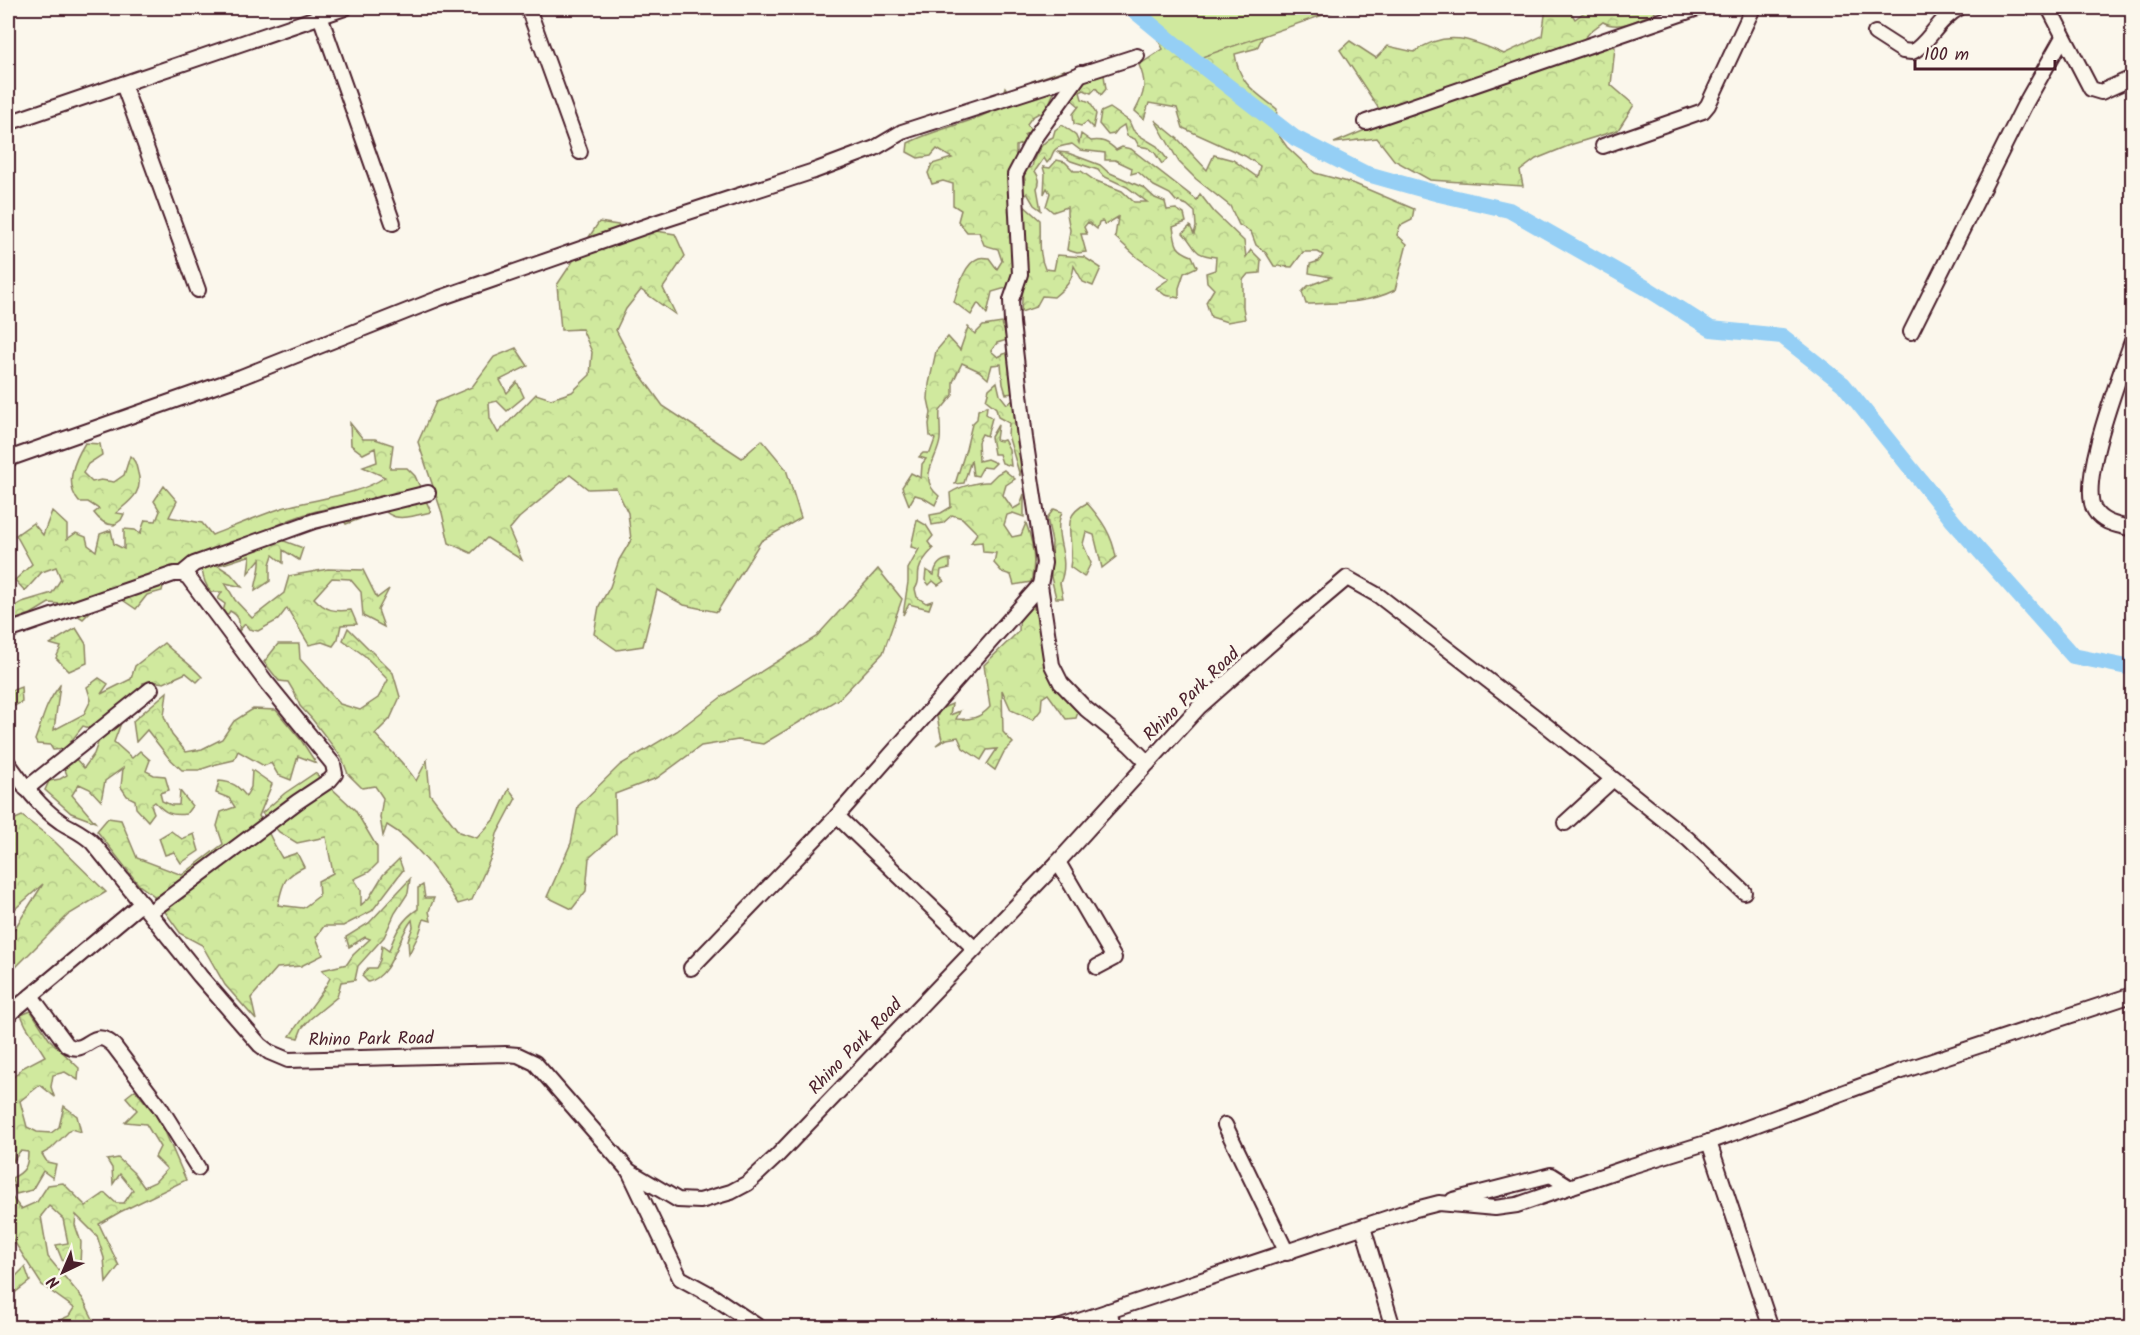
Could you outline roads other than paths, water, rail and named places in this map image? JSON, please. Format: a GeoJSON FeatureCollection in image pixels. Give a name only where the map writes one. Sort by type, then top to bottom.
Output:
{"type":"FeatureCollection","features":[{"type":"Feature","properties":{"kind":"street"},"geometry":{"type":"LineString","coordinates":[[8,123],[345,8]]}},
{"type":"Feature","properties":{"kind":"street"},"geometry":{"type":"LineString","coordinates":[[528,8],[580,152]]}},
{"type":"Feature","properties":{"kind":"street"},"geometry":{"type":"LineString","coordinates":[[1366,122],[1698,8]]}},
{"type":"Feature","properties":{"kind":"street"},"geometry":{"type":"LineString","coordinates":[[1603,146],[1703,111],[1708,105],[1754,8]]}},
{"type":"Feature","properties":{"kind":"street"},"geometry":{"type":"LineString","coordinates":[[1875,33],[1903,51],[1912,52],[1944,17],[1959,8]]}},
{"type":"Feature","properties":{"kind":"street"},"geometry":{"type":"LineString","coordinates":[[2049,8],[2089,86],[2094,91],[2101,92],[2133,78]]}},
{"type":"Feature","properties":{"kind":"street"},"geometry":{"type":"LineString","coordinates":[[320,16],[393,223]]}},
{"type":"Feature","properties":{"kind":"street"},"geometry":{"type":"LineString","coordinates":[[1911,332],[2024,106],[2064,37]]}},
{"type":"Feature","properties":{"kind":"street"},"geometry":{"type":"LineString","coordinates":[[8,459],[241,377],[440,298],[658,222],[814,171],[875,147],[902,132],[1137,56]]}},
{"type":"Feature","properties":{"kind":"street"},"geometry":{"type":"LineString","coordinates":[[1081,73],[1035,137],[1015,175],[1020,274],[1011,300],[1012,312],[1025,438],[1044,563],[1040,585],[1052,665],[1061,683],[1086,709],[1129,744],[1148,763]]}},
{"type":"Feature","properties":{"kind":"street"},"geometry":{"type":"LineString","coordinates":[[123,84],[198,290]]}},
{"type":"Feature","properties":{"kind":"street"},"geometry":{"type":"LineString","coordinates":[[2133,341],[2106,419],[2090,485],[2091,502],[2095,512],[2115,524],[2133,529]]}},
{"type":"Feature","properties":{"kind":"street"},"geometry":{"type":"LineString","coordinates":[[182,574],[194,564],[314,521],[428,493]]}},
{"type":"Feature","properties":{"kind":"street"},"geometry":{"type":"LineString","coordinates":[[8,631],[174,574],[182,574],[188,577],[266,682],[327,756],[335,774],[330,780],[146,908],[8,1015]]}},
{"type":"Feature","properties":{"kind":"street","name":"Rhino Park Road"},"geometry":{"type":"LineString","coordinates":[[8,763],[26,789],[60,821],[80,831],[93,843],[200,976],[260,1045],[269,1052],[288,1060],[518,1055],[535,1064],[629,1171],[678,1200],[689,1201],[717,1197],[748,1183],[777,1156],[1058,862],[1199,707],[1347,579],[1378,596],[1547,726],[1688,839],[1744,892]]}},
{"type":"Feature","properties":{"kind":"street"},"geometry":{"type":"LineString","coordinates":[[691,968],[837,816],[1040,585]]}},
{"type":"Feature","properties":{"kind":"street"},"geometry":{"type":"LineString","coordinates":[[26,789],[151,689]]}},
{"type":"Feature","properties":{"kind":"street"},"geometry":{"type":"LineString","coordinates":[[1565,823],[1612,780]]}},
{"type":"Feature","properties":{"kind":"street"},"geometry":{"type":"LineString","coordinates":[[837,816],[975,949]]}},
{"type":"Feature","properties":{"kind":"street"},"geometry":{"type":"LineString","coordinates":[[1058,862],[1114,958],[1097,967]]}},
{"type":"Feature","properties":{"kind":"street"},"geometry":{"type":"LineString","coordinates":[[1439,1203],[1503,1208],[1517,1205],[1709,1142],[1899,1072],[2133,995]]}},
{"type":"Feature","properties":{"kind":"street"},"geometry":{"type":"LineString","coordinates":[[31,996],[64,1042],[72,1048],[84,1046],[102,1037],[114,1046],[160,1107],[198,1168]]}},
{"type":"Feature","properties":{"kind":"street"},"geometry":{"type":"LineString","coordinates":[[1225,1125],[1287,1253]]}},
{"type":"Feature","properties":{"kind":"street"},"geometry":{"type":"LineString","coordinates":[[1709,1142],[1771,1328]]}},
{"type":"Feature","properties":{"kind":"street"},"geometry":{"type":"LineString","coordinates":[[629,1171],[680,1278],[698,1287],[760,1328]]}},
{"type":"Feature","properties":{"kind":"street"},"geometry":{"type":"LineString","coordinates":[[1058,1328],[1439,1203],[1551,1175],[1570,1187]]}},
{"type":"Feature","properties":{"kind":"street"},"geometry":{"type":"LineString","coordinates":[[1363,1227],[1393,1328]]}},
{"type":"Feature","properties":{"kind":"street"},"geometry":{"type":"LineString","coordinates":[[1108,1311],[1114,1328]]}},
{"type":"Feature","properties":{"kind":"waterway"},"geometry":{"type":"LineString","coordinates":[[1131,8],[1295,138],[1364,173],[1439,194],[1509,210],[1648,289],[1711,329],[1782,336],[1843,384],[1953,521],[2073,656],[2132,668]]}}]}
